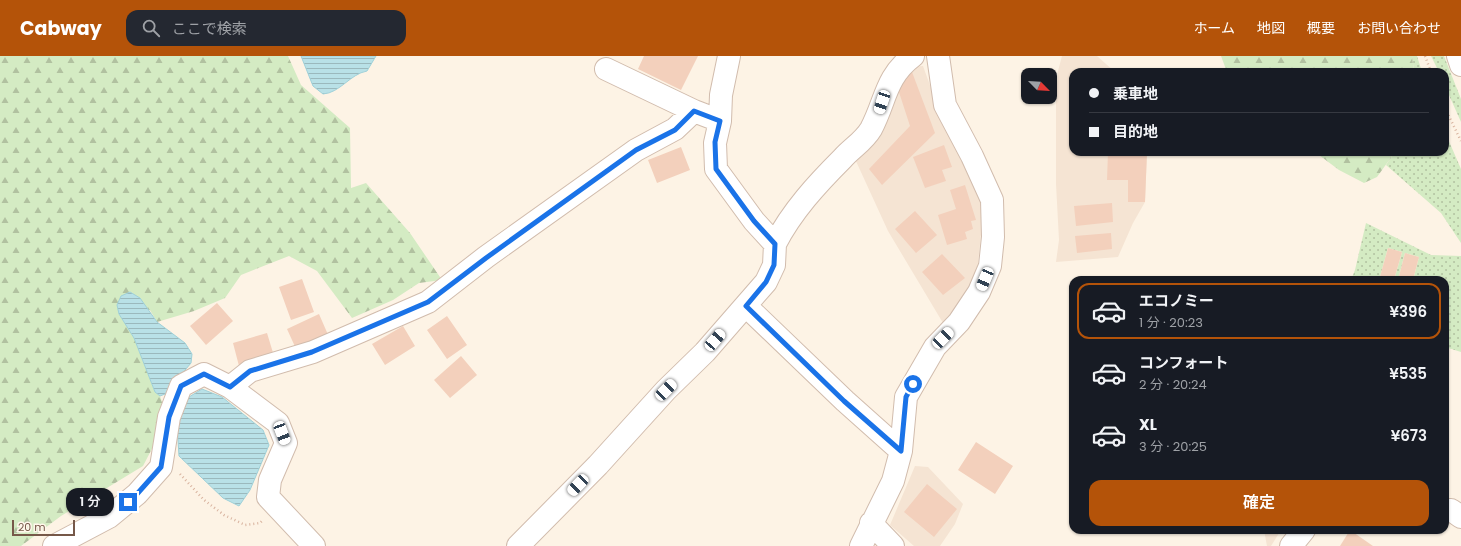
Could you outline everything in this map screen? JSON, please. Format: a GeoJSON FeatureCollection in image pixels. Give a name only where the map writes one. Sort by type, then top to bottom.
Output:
{"type":"FeatureCollection","features":[{"type":"Feature","properties":{"kind":"street"},"geometry":{"type":"LineString","coordinates":[[729,56],[721,95],[720,121],[715,142],[716,169],[754,221],[775,244]]}},
{"type":"Feature","properties":{"kind":"street"},"geometry":{"type":"LineString","coordinates":[[518,546],[598,465],[666,390],[705,352],[766,282],[774,265],[775,244],[785,225],[811,191],[844,156],[858,145],[870,131],[879,113],[893,76],[902,64],[913,56]]}},
{"type":"Feature","properties":{"kind":"street"},"geometry":{"type":"LineString","coordinates":[[860,546],[893,481],[901,451],[906,397],[935,347],[959,322],[979,292],[990,266],[993,237],[992,200],[972,156],[945,105],[938,56]]}},
{"type":"Feature","properties":{"kind":"street"},"geometry":{"type":"LineString","coordinates":[[1458,56],[1461,65]]}},
{"type":"Feature","properties":{"kind":"street"},"geometry":{"type":"LineString","coordinates":[[606,69],[694,111],[720,121]]}},
{"type":"Feature","properties":{"kind":"street"},"geometry":{"type":"LineString","coordinates":[[230,387],[250,371],[312,352],[428,302],[486,258],[636,150],[675,130],[694,111]]}},
{"type":"Feature","properties":{"kind":"street"},"geometry":{"type":"LineString","coordinates":[[746,306],[844,401],[901,451]]}},
{"type":"Feature","properties":{"kind":"street"},"geometry":{"type":"LineString","coordinates":[[54,546],[109,517],[137,494],[161,467],[169,417],[181,386],[204,374],[230,387],[278,422],[286,443],[270,480],[268,497],[314,546]]}},
{"type":"Feature","properties":{"kind":"street"},"geometry":{"type":"LineString","coordinates":[[1449,510],[1461,517]]}},
{"type":"Feature","properties":{"kind":"street"},"geometry":{"type":"LineString","coordinates":[[871,523],[893,546]]}},
{"type":"Feature","properties":{"kind":"street"},"geometry":{"type":"LineString","coordinates":[[1291,546],[1301,534]]}},
{"type":"Feature","properties":{"kind":"path"},"geometry":{"type":"LineString","coordinates":[[1425,56],[1430,68]]}},
{"type":"Feature","properties":{"kind":"path"},"geometry":{"type":"LineString","coordinates":[[1449,116],[1461,140]]}},
{"type":"Feature","properties":{"kind":"path"},"geometry":{"type":"LineString","coordinates":[[161,467],[180,474],[204,500],[224,514],[245,524],[260,523],[274,504]]}},
{"type":"Feature","properties":{"kind":"shaded area"},"geometry":{"type":"Polygon","coordinates":[[[1062,56],[1097,56],[1110,68],[1069,68],[1069,156],[1147,156],[1145,202],[1133,223],[1118,257],[1056,262],[1059,240],[1056,184],[1058,71],[1062,56]]]}},
{"type":"Feature","properties":{"kind":"shaded area"},"geometry":{"type":"Polygon","coordinates":[[[923,66],[940,113],[981,200],[982,225],[978,263],[971,291],[956,311],[943,323],[888,231],[855,159],[909,67],[923,66]]]}},
{"type":"Feature","properties":{"kind":"shaded area"},"geometry":{"type":"Polygon","coordinates":[[[915,466],[928,467],[963,504],[955,524],[940,546],[914,546],[890,525],[915,466]]]}},
{"type":"Feature","properties":{"kind":"shaded area"},"geometry":{"type":"Polygon","coordinates":[[[1265,534],[1278,534],[1271,546],[1267,546],[1265,534]]]}},
{"type":"Feature","properties":{"kind":"green space"},"geometry":{"type":"Polygon","coordinates":[[[0,56],[288,56],[301,85],[350,128],[351,188],[366,183],[410,233],[442,280],[419,283],[393,300],[352,318],[317,271],[289,256],[241,275],[225,298],[194,311],[157,322],[150,310],[119,314],[134,338],[155,392],[160,396],[165,411],[156,441],[143,466],[61,516],[21,546],[0,546],[0,56]]]}},
{"type":"Feature","properties":{"kind":"green space"},"geometry":{"type":"Polygon","coordinates":[[[1221,56],[1412,56],[1414,68],[1226,68],[1221,56]]]}},
{"type":"Feature","properties":{"kind":"green space"},"geometry":{"type":"Polygon","coordinates":[[[1412,56],[1417,56],[1421,68],[1414,68],[1412,56]]]}},
{"type":"Feature","properties":{"kind":"green space"},"geometry":{"type":"Polygon","coordinates":[[[1431,56],[1444,56],[1449,68],[1437,68],[1431,56]]]}},
{"type":"Feature","properties":{"kind":"green space"},"geometry":{"type":"Polygon","coordinates":[[[1449,69],[1461,99],[1461,122],[1449,95],[1449,69]]]}},
{"type":"Feature","properties":{"kind":"green space"},"geometry":{"type":"Polygon","coordinates":[[[1449,141],[1461,169],[1461,243],[1441,213],[1386,165],[1392,156],[1449,156],[1449,141]]]}},
{"type":"Feature","properties":{"kind":"green space"},"geometry":{"type":"Polygon","coordinates":[[[1320,156],[1392,156],[1377,177],[1364,183],[1339,170],[1320,156]]]}},
{"type":"Feature","properties":{"kind":"green space"},"geometry":{"type":"Polygon","coordinates":[[[1366,223],[1431,255],[1461,256],[1461,352],[1449,348],[1449,276],[1414,276],[1419,257],[1405,253],[1399,276],[1395,276],[1402,252],[1388,248],[1380,276],[1353,276],[1366,223]]]}},
{"type":"Feature","properties":{"kind":"water"},"geometry":{"type":"Polygon","coordinates":[[[301,56],[376,56],[367,71],[355,76],[335,90],[323,94],[313,86],[301,56]]]}},
{"type":"Feature","properties":{"kind":"water"},"geometry":{"type":"Polygon","coordinates":[[[130,292],[140,298],[157,322],[185,343],[192,354],[191,363],[165,394],[160,396],[155,392],[134,338],[119,314],[117,305],[121,296],[130,292]]]}},
{"type":"Feature","properties":{"kind":"water"},"geometry":{"type":"Polygon","coordinates":[[[202,389],[222,397],[263,430],[269,445],[250,490],[239,506],[223,498],[179,456],[177,425],[189,397],[202,389]]]}},
{"type":"Feature","properties":{"kind":"building"},"geometry":{"type":"Polygon","coordinates":[[[644,56],[698,56],[681,90],[638,69],[644,56]]]}},
{"type":"Feature","properties":{"kind":"building"},"geometry":{"type":"Polygon","coordinates":[[[912,72],[935,133],[882,185],[869,169],[910,126],[897,86],[912,72]]]}},
{"type":"Feature","properties":{"kind":"building"},"geometry":{"type":"Polygon","coordinates":[[[944,145],[952,167],[942,170],[946,181],[925,188],[913,157],[944,145]]]}},
{"type":"Feature","properties":{"kind":"building"},"geometry":{"type":"Polygon","coordinates":[[[681,147],[690,170],[657,183],[648,160],[681,147]]]}},
{"type":"Feature","properties":{"kind":"building"},"geometry":{"type":"Polygon","coordinates":[[[1108,156],[1147,156],[1145,202],[1128,202],[1128,180],[1107,180],[1108,156]]]}},
{"type":"Feature","properties":{"kind":"building"},"geometry":{"type":"Polygon","coordinates":[[[965,185],[976,220],[971,221],[973,229],[965,232],[967,239],[947,245],[938,215],[956,209],[950,190],[965,185]]]}},
{"type":"Feature","properties":{"kind":"building"},"geometry":{"type":"Polygon","coordinates":[[[1112,203],[1113,222],[1076,226],[1074,206],[1112,203]]]}},
{"type":"Feature","properties":{"kind":"building"},"geometry":{"type":"Polygon","coordinates":[[[915,211],[937,235],[916,253],[895,229],[915,211]]]}},
{"type":"Feature","properties":{"kind":"building"},"geometry":{"type":"Polygon","coordinates":[[[1111,233],[1112,249],[1077,253],[1075,236],[1111,233]]]}},
{"type":"Feature","properties":{"kind":"building"},"geometry":{"type":"Polygon","coordinates":[[[1388,248],[1402,252],[1395,276],[1380,276],[1388,248]]]}},
{"type":"Feature","properties":{"kind":"building"},"geometry":{"type":"Polygon","coordinates":[[[1405,253],[1419,257],[1414,276],[1399,276],[1405,253]]]}},
{"type":"Feature","properties":{"kind":"building"},"geometry":{"type":"Polygon","coordinates":[[[942,254],[965,278],[943,295],[922,272],[942,254]]]}},
{"type":"Feature","properties":{"kind":"building"},"geometry":{"type":"Polygon","coordinates":[[[302,279],[314,312],[291,320],[279,287],[302,279]]]}},
{"type":"Feature","properties":{"kind":"building"},"geometry":{"type":"Polygon","coordinates":[[[217,303],[233,321],[206,345],[190,326],[217,303]]]}},
{"type":"Feature","properties":{"kind":"building"},"geometry":{"type":"Polygon","coordinates":[[[319,314],[329,337],[297,351],[287,329],[319,314]]]}},
{"type":"Feature","properties":{"kind":"building"},"geometry":{"type":"Polygon","coordinates":[[[447,316],[467,345],[447,359],[427,330],[447,316]]]}},
{"type":"Feature","properties":{"kind":"building"},"geometry":{"type":"Polygon","coordinates":[[[403,326],[415,346],[385,365],[372,344],[403,326]]]}},
{"type":"Feature","properties":{"kind":"building"},"geometry":{"type":"Polygon","coordinates":[[[267,333],[274,356],[239,366],[233,343],[267,333]]]}},
{"type":"Feature","properties":{"kind":"building"},"geometry":{"type":"Polygon","coordinates":[[[461,356],[477,375],[450,398],[434,380],[461,356]]]}},
{"type":"Feature","properties":{"kind":"building"},"geometry":{"type":"Polygon","coordinates":[[[976,442],[1013,466],[995,494],[958,470],[976,442]]]}},
{"type":"Feature","properties":{"kind":"building"},"geometry":{"type":"Polygon","coordinates":[[[927,484],[957,509],[934,537],[904,512],[927,484]]]}},
{"type":"Feature","properties":{"kind":"building"},"geometry":{"type":"Polygon","coordinates":[[[1348,534],[1356,534],[1373,546],[1340,546],[1348,534]]]}},
{"type":"Feature","properties":{"kind":"route"},"geometry":{"type":"LineString","coordinates":[[128,502],[161,467],[169,417],[181,386],[204,374],[230,387],[250,371],[312,352],[428,302],[486,258],[636,150],[675,130],[694,111],[720,121],[715,142],[716,169],[754,221],[775,244],[774,265],[766,282],[746,306],[844,401],[901,451],[906,397],[913,384]]}}]}
